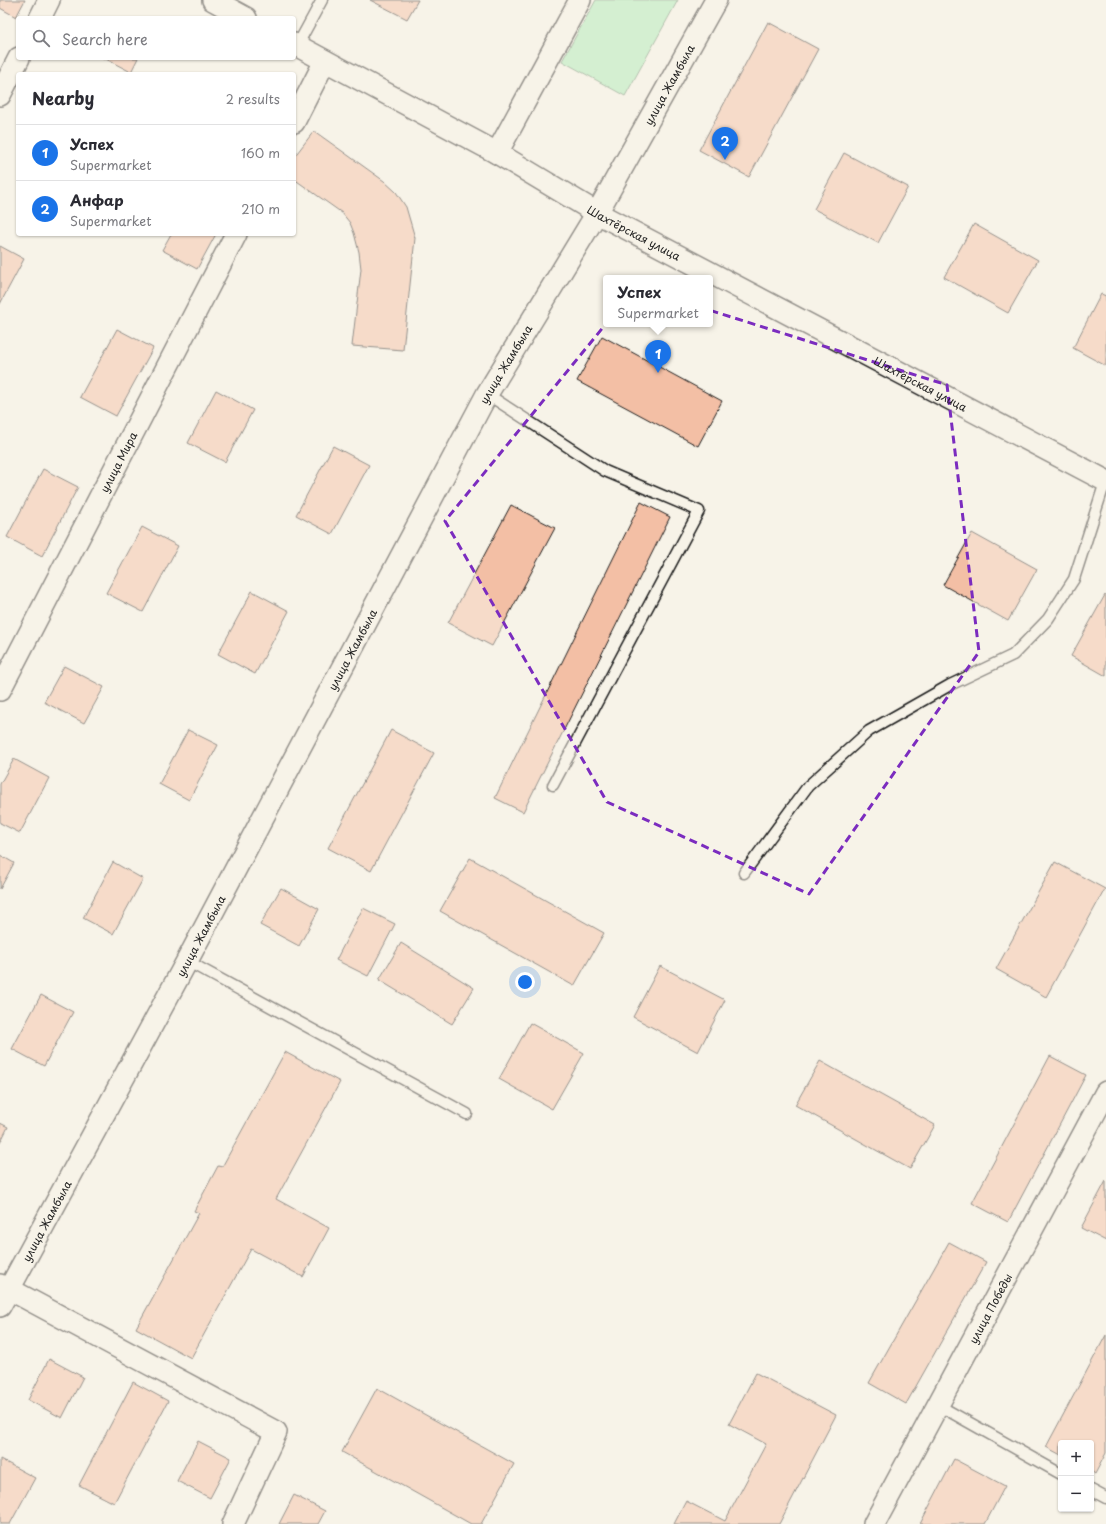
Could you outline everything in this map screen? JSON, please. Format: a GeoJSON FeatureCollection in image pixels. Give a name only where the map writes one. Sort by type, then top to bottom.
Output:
{"type":"FeatureCollection","features":[{"type":"Feature","properties":{"kind":"street"},"geometry":{"type":"LineString","coordinates":[[41,16],[49,0]]}},
{"type":"Feature","properties":{"kind":"street"},"geometry":{"type":"LineString","coordinates":[[213,0],[242,16]]}},
{"type":"Feature","properties":{"kind":"street"},"geometry":{"type":"LineString","coordinates":[[497,152],[580,0]]}},
{"type":"Feature","properties":{"kind":"street","name":"улица Жамбыла"},"geometry":{"type":"LineString","coordinates":[[3,1294],[187,961],[487,394],[597,213],[716,0]]}},
{"type":"Feature","properties":{"kind":"street","name":"Шахтёрская улица"},"geometry":{"type":"LineString","coordinates":[[296,45],[497,152],[597,213],[1106,481]]}},
{"type":"Feature","properties":{"kind":"street"},"geometry":{"type":"LineString","coordinates":[[0,95],[18,60]]}},
{"type":"Feature","properties":{"kind":"street"},"geometry":{"type":"LineString","coordinates":[[296,118],[325,61]]}},
{"type":"Feature","properties":{"kind":"street","name":"улица Мира"},"geometry":{"type":"LineString","coordinates":[[0,690],[235,236]]}},
{"type":"Feature","properties":{"kind":"street","name":"улица Победы"},"geometry":{"type":"LineString","coordinates":[[874,1524],[1106,1092]]}},
{"type":"Feature","properties":{"kind":"street"},"geometry":{"type":"LineString","coordinates":[[3,1294],[276,1432],[233,1524]]}},
{"type":"Feature","properties":{"kind":"lane"},"geometry":{"type":"LineString","coordinates":[[296,45],[322,0]]}},
{"type":"Feature","properties":{"kind":"lane"},"geometry":{"type":"LineString","coordinates":[[487,394],[605,471],[699,511],[553,785]]}},
{"type":"Feature","properties":{"kind":"lane"},"geometry":{"type":"LineString","coordinates":[[744,873],[808,786],[869,731],[950,685],[1013,655],[1048,619],[1074,579],[1106,481]]}},
{"type":"Feature","properties":{"kind":"lane"},"geometry":{"type":"LineString","coordinates":[[187,961],[467,1114]]}},
{"type":"Feature","properties":{"kind":"lane"},"geometry":{"type":"LineString","coordinates":[[938,1405],[1058,1472]]}},
{"type":"Feature","properties":{"kind":"lane"},"geometry":{"type":"LineString","coordinates":[[1094,1492],[1106,1498]]}},
{"type":"Feature","properties":{"kind":"highlighted area"},"geometry":{"type":"Polygon","coordinates":[[[636,287],[947,385],[979,652],[809,894],[607,802],[445,521],[636,287]]]}},
{"type":"Feature","properties":{"kind":"green space"},"geometry":{"type":"Polygon","coordinates":[[[596,0],[678,0],[625,96],[562,61],[596,0]]]}},
{"type":"Feature","properties":{"kind":"building"},"geometry":{"type":"Polygon","coordinates":[[[0,0],[25,0],[16,17],[0,8],[0,0]]]}},
{"type":"Feature","properties":{"kind":"building"},"geometry":{"type":"Polygon","coordinates":[[[370,0],[418,0],[407,19],[370,0]]]}},
{"type":"Feature","properties":{"kind":"building"},"geometry":{"type":"Polygon","coordinates":[[[768,22],[818,49],[749,177],[699,150],[768,22]]]}},
{"type":"Feature","properties":{"kind":"building"},"geometry":{"type":"Polygon","coordinates":[[[108,60],[137,60],[131,72],[108,60]]]}},
{"type":"Feature","properties":{"kind":"building"},"geometry":{"type":"Polygon","coordinates":[[[314,131],[384,181],[396,192],[406,207],[415,238],[403,350],[352,346],[361,269],[359,252],[354,233],[350,223],[342,213],[296,180],[296,154],[314,131]]]}},
{"type":"Feature","properties":{"kind":"building"},"geometry":{"type":"Polygon","coordinates":[[[844,153],[908,187],[878,243],[814,209],[844,153]]]}},
{"type":"Feature","properties":{"kind":"building"},"geometry":{"type":"Polygon","coordinates":[[[974,224],[1038,260],[1008,313],[944,277],[974,224]]]}},
{"type":"Feature","properties":{"kind":"building"},"geometry":{"type":"Polygon","coordinates":[[[170,236],[215,236],[197,269],[162,250],[170,236]]]}},
{"type":"Feature","properties":{"kind":"building"},"geometry":{"type":"Polygon","coordinates":[[[0,246],[24,259],[0,304],[0,246]]]}},
{"type":"Feature","properties":{"kind":"building"},"geometry":{"type":"Polygon","coordinates":[[[1101,294],[1106,296],[1106,366],[1073,348],[1101,294]]]}},
{"type":"Feature","properties":{"kind":"building"},"geometry":{"type":"Polygon","coordinates":[[[117,329],[153,348],[116,416],[80,397],[117,329]]]}},
{"type":"Feature","properties":{"kind":"building"},"geometry":{"type":"Polygon","coordinates":[[[602,336],[722,401],[698,446],[577,381],[602,336]]]}},
{"type":"Feature","properties":{"kind":"building"},"geometry":{"type":"Polygon","coordinates":[[[216,390],[253,410],[225,462],[188,443],[216,390]]]}},
{"type":"Feature","properties":{"kind":"building"},"geometry":{"type":"Polygon","coordinates":[[[333,446],[369,465],[332,534],[296,515],[333,446]]]}},
{"type":"Feature","properties":{"kind":"building"},"geometry":{"type":"Polygon","coordinates":[[[43,469],[78,487],[42,556],[7,537],[43,469]]]}},
{"type":"Feature","properties":{"kind":"building"},"geometry":{"type":"Polygon","coordinates":[[[641,502],[670,517],[523,812],[495,798],[641,502]]]}},
{"type":"Feature","properties":{"kind":"building"},"geometry":{"type":"Polygon","coordinates":[[[511,505],[555,528],[492,646],[448,623],[511,505]]]}},
{"type":"Feature","properties":{"kind":"building"},"geometry":{"type":"Polygon","coordinates":[[[142,527],[178,546],[143,612],[106,593],[142,527]]]}},
{"type":"Feature","properties":{"kind":"building"},"geometry":{"type":"Polygon","coordinates":[[[972,533],[1037,569],[1008,621],[943,585],[972,533]]]}},
{"type":"Feature","properties":{"kind":"building"},"geometry":{"type":"Polygon","coordinates":[[[252,591],[289,611],[255,674],[218,654],[252,591]]]}},
{"type":"Feature","properties":{"kind":"building"},"geometry":{"type":"Polygon","coordinates":[[[1105,595],[1106,596],[1106,676],[1071,656],[1105,595]]]}},
{"type":"Feature","properties":{"kind":"building"},"geometry":{"type":"Polygon","coordinates":[[[64,666],[104,687],[84,723],[44,702],[64,666]]]}},
{"type":"Feature","properties":{"kind":"building"},"geometry":{"type":"Polygon","coordinates":[[[188,730],[218,745],[189,800],[159,784],[188,730]]]}},
{"type":"Feature","properties":{"kind":"building"},"geometry":{"type":"Polygon","coordinates":[[[391,730],[434,753],[371,871],[328,848],[391,730]]]}},
{"type":"Feature","properties":{"kind":"building"},"geometry":{"type":"Polygon","coordinates":[[[14,759],[49,778],[20,833],[0,823],[0,784],[14,759]]]}},
{"type":"Feature","properties":{"kind":"building"},"geometry":{"type":"Polygon","coordinates":[[[0,855],[14,863],[0,889],[0,855]]]}},
{"type":"Feature","properties":{"kind":"building"},"geometry":{"type":"Polygon","coordinates":[[[470,858],[604,933],[574,986],[440,911],[470,858]]]}},
{"type":"Feature","properties":{"kind":"building"},"geometry":{"type":"Polygon","coordinates":[[[113,862],[143,879],[113,934],[83,918],[113,862]]]}},
{"type":"Feature","properties":{"kind":"building"},"geometry":{"type":"Polygon","coordinates":[[[1055,862],[1105,889],[1046,997],[996,969],[1055,862]]]}},
{"type":"Feature","properties":{"kind":"building"},"geometry":{"type":"Polygon","coordinates":[[[281,888],[319,909],[299,946],[260,925],[281,888]]]}},
{"type":"Feature","properties":{"kind":"building"},"geometry":{"type":"Polygon","coordinates":[[[363,908],[395,924],[368,976],[336,960],[363,908]]]}},
{"type":"Feature","properties":{"kind":"building"},"geometry":{"type":"Polygon","coordinates":[[[401,943],[474,988],[452,1024],[379,980],[401,943]]]}},
{"type":"Feature","properties":{"kind":"building"},"geometry":{"type":"Polygon","coordinates":[[[660,966],[725,1000],[698,1052],[633,1017],[660,966]]]}},
{"type":"Feature","properties":{"kind":"building"},"geometry":{"type":"Polygon","coordinates":[[[41,995],[73,1012],[44,1066],[12,1049],[41,995]]]}},
{"type":"Feature","properties":{"kind":"building"},"geometry":{"type":"Polygon","coordinates":[[[530,1023],[584,1053],[552,1109],[499,1079],[530,1023]]]}},
{"type":"Feature","properties":{"kind":"building"},"geometry":{"type":"Polygon","coordinates":[[[285,1052],[340,1082],[276,1199],[329,1228],[303,1277],[251,1249],[191,1358],[136,1328],[199,1213],[194,1211],[218,1166],[222,1167],[285,1052]]]}},
{"type":"Feature","properties":{"kind":"building"},"geometry":{"type":"Polygon","coordinates":[[[1050,1056],[1086,1075],[1008,1222],[972,1203],[1050,1056]]]}},
{"type":"Feature","properties":{"kind":"building"},"geometry":{"type":"Polygon","coordinates":[[[820,1061],[935,1125],[910,1169],[795,1105],[820,1061]]]}},
{"type":"Feature","properties":{"kind":"building"},"geometry":{"type":"Polygon","coordinates":[[[0,1123],[8,1127],[0,1143],[0,1123]]]}},
{"type":"Feature","properties":{"kind":"building"},"geometry":{"type":"Polygon","coordinates":[[[1106,1181],[1106,1241],[1081,1228],[1106,1181]]]}},
{"type":"Feature","properties":{"kind":"building"},"geometry":{"type":"Polygon","coordinates":[[[949,1242],[986,1262],[906,1404],[869,1383],[949,1242]]]}},
{"type":"Feature","properties":{"kind":"building"},"geometry":{"type":"Polygon","coordinates":[[[1106,1335],[1106,1453],[1095,1474],[1094,1440],[1058,1440],[1058,1453],[1046,1447],[1106,1335]]]}},
{"type":"Feature","properties":{"kind":"building"},"geometry":{"type":"Polygon","coordinates":[[[49,1359],[83,1377],[62,1418],[28,1400],[49,1359]]]}},
{"type":"Feature","properties":{"kind":"building"},"geometry":{"type":"Polygon","coordinates":[[[756,1373],[836,1415],[779,1524],[674,1524],[686,1501],[725,1521],[766,1444],[729,1424],[756,1373]]]}},
{"type":"Feature","properties":{"kind":"building"},"geometry":{"type":"Polygon","coordinates":[[[133,1382],[168,1401],[114,1503],[79,1485],[133,1382]]]}},
{"type":"Feature","properties":{"kind":"building"},"geometry":{"type":"Polygon","coordinates":[[[377,1388],[514,1464],[481,1524],[471,1524],[342,1452],[377,1388]]]}},
{"type":"Feature","properties":{"kind":"building"},"geometry":{"type":"Polygon","coordinates":[[[198,1441],[231,1458],[210,1498],[177,1481],[198,1441]]]}},
{"type":"Feature","properties":{"kind":"building"},"geometry":{"type":"Polygon","coordinates":[[[0,1459],[35,1478],[10,1524],[0,1524],[0,1459]]]}},
{"type":"Feature","properties":{"kind":"building"},"geometry":{"type":"Polygon","coordinates":[[[954,1459],[1005,1486],[985,1524],[920,1524],[954,1459]]]}},
{"type":"Feature","properties":{"kind":"building"},"geometry":{"type":"Polygon","coordinates":[[[294,1495],[325,1511],[318,1524],[279,1524],[294,1495]]]}},
{"type":"Feature","properties":{"kind":"place","name":"Анфар"},"geometry":{"type":"Point","coordinates":[725,160]}},
{"type":"Feature","properties":{"kind":"place","name":"Успех"},"geometry":{"type":"Point","coordinates":[658,373]}}]}
